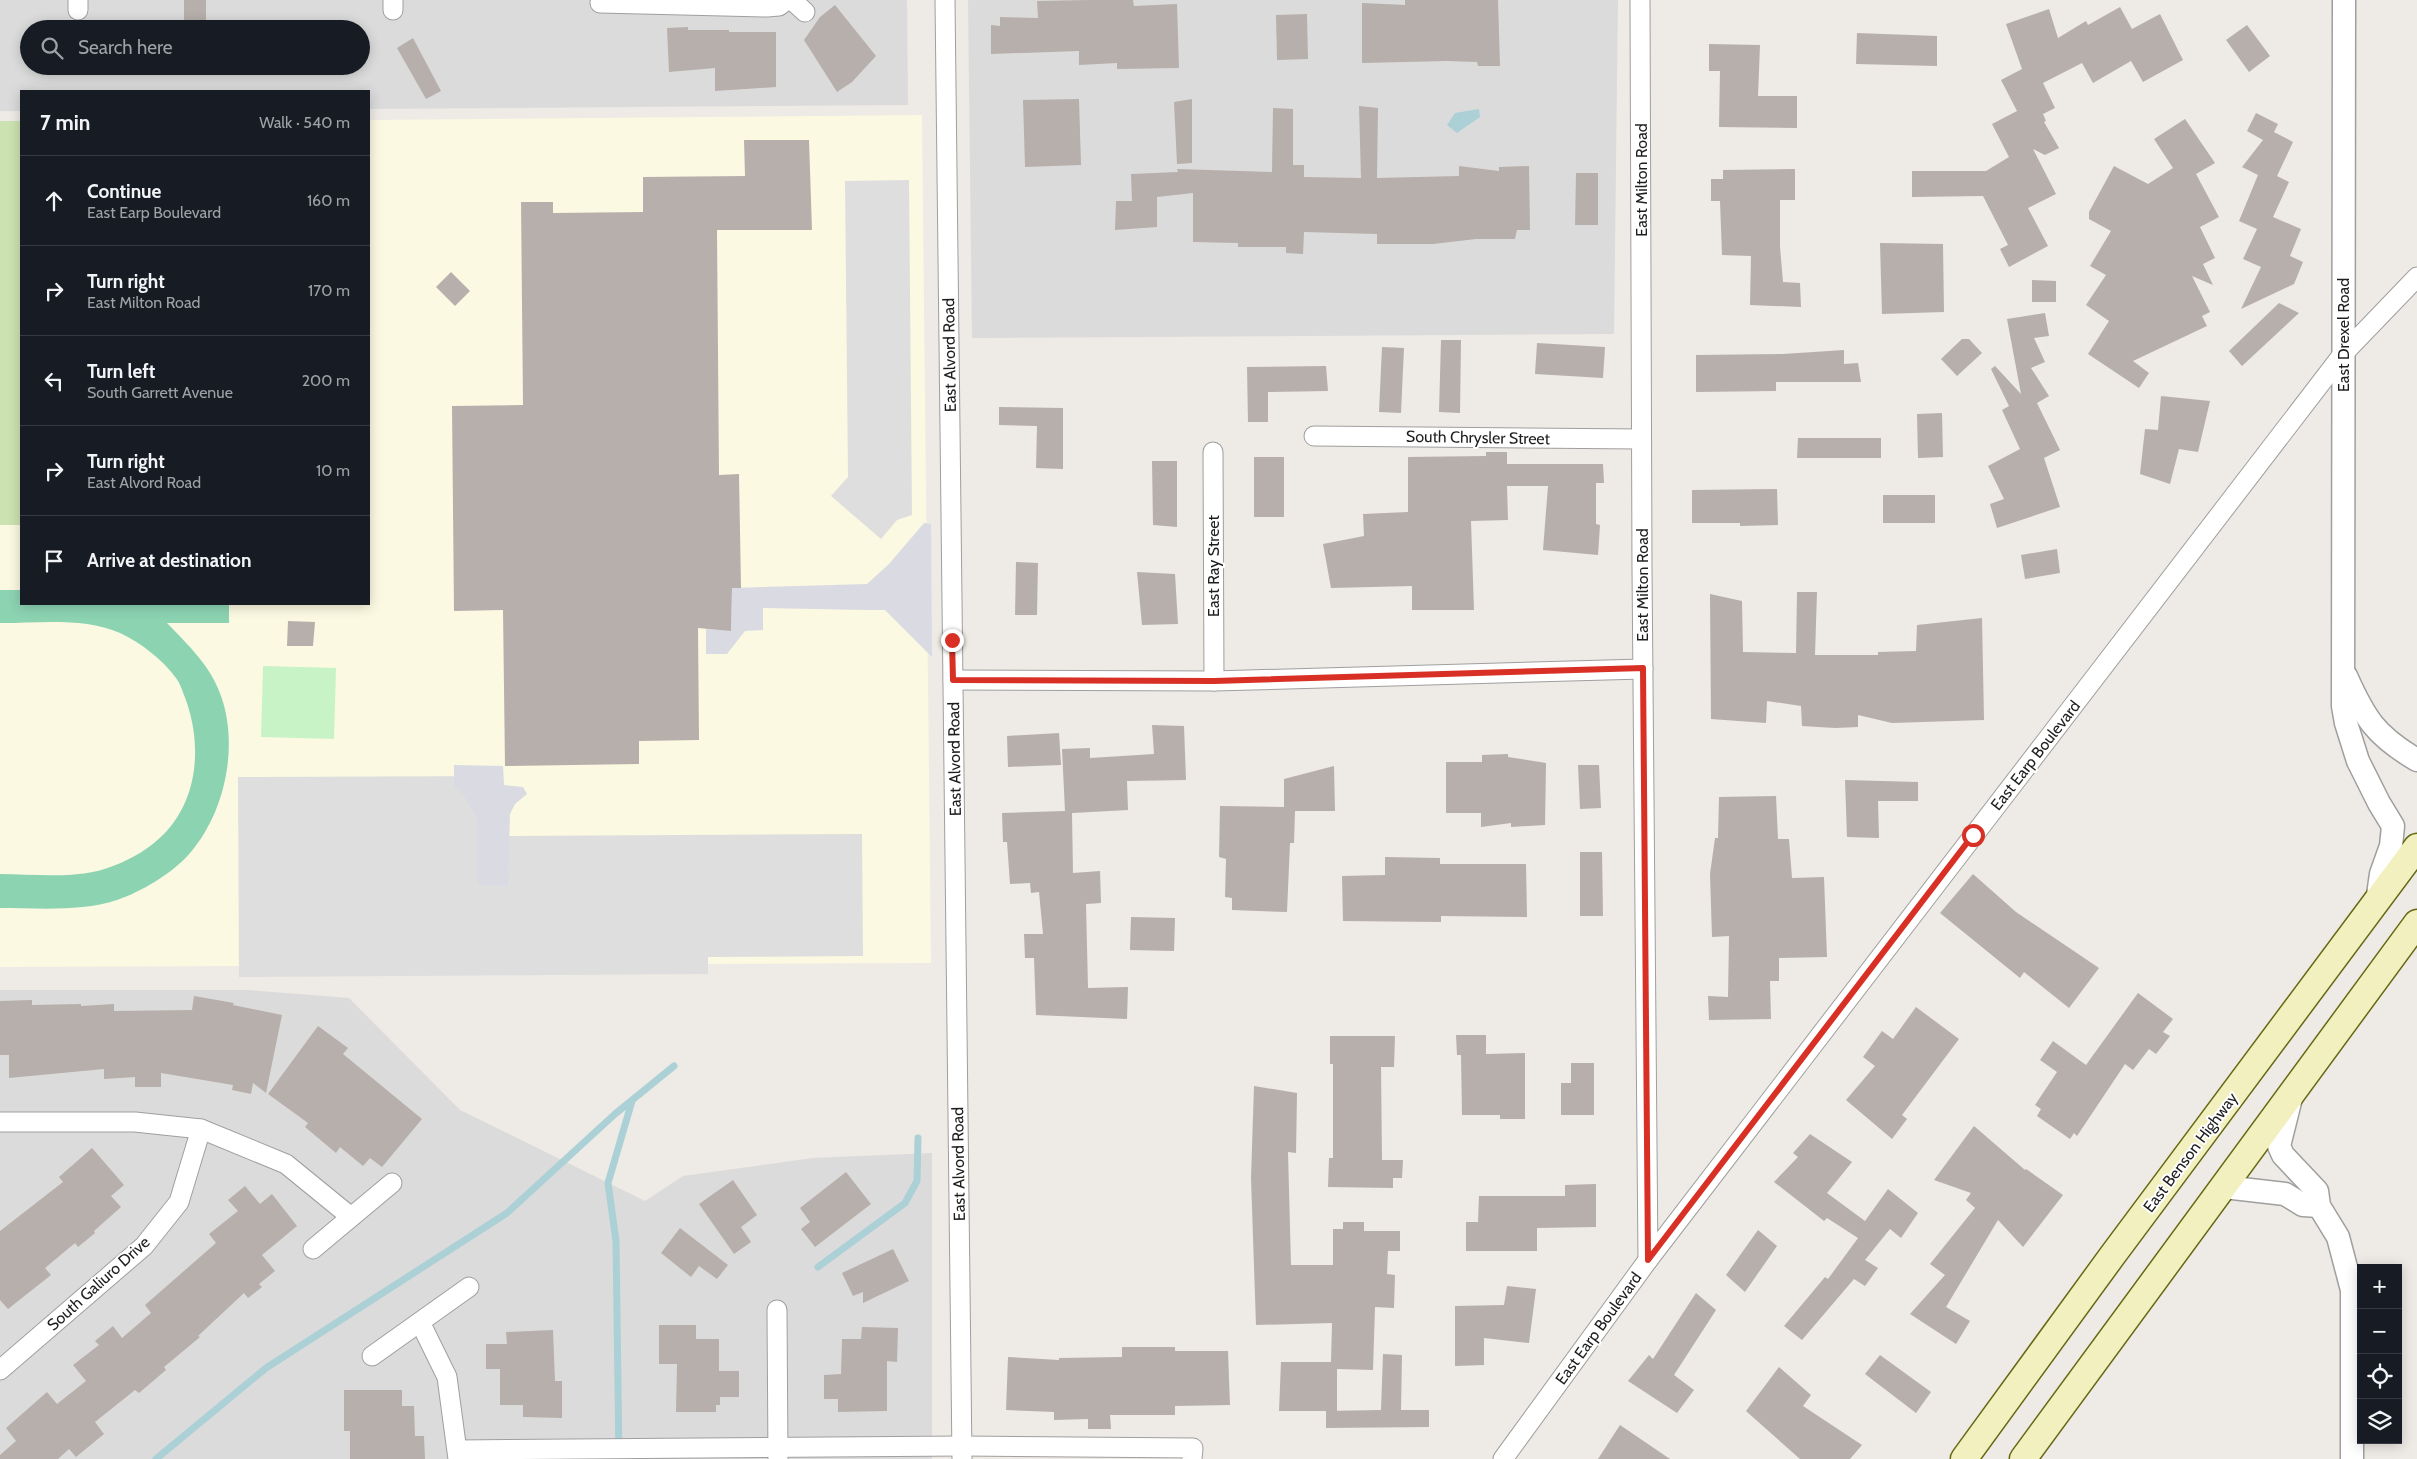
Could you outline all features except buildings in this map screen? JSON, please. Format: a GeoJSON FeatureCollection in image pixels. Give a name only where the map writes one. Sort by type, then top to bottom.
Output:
{"type":"FeatureCollection","features":[{"type":"Feature","properties":{"kind":"main road","name":"East Benson Highway"},"geometry":{"type":"LineString","coordinates":[[1964,1459],[2112,1256],[2417,847]]}},
{"type":"Feature","properties":{"kind":"main road"},"geometry":{"type":"LineString","coordinates":[[2023,1459],[2417,923]]}},
{"type":"Feature","properties":{"kind":"street"},"geometry":{"type":"LineString","coordinates":[[600,3],[779,6],[788,0]]}},
{"type":"Feature","properties":{"kind":"street","name":"East Alvord Road"},"geometry":{"type":"LineString","coordinates":[[945,0],[962,1453]]}},
{"type":"Feature","properties":{"kind":"street","name":"East Milton Road"},"geometry":{"type":"LineString","coordinates":[[1640,0],[1641,439],[1648,1260]]}},
{"type":"Feature","properties":{"kind":"street","name":"East Drexel Road"},"geometry":{"type":"LineString","coordinates":[[2344,0],[2343,706],[2350,738],[2368,783],[2393,826],[2390,846],[2381,874],[2377,902]]}},
{"type":"Feature","properties":{"kind":"street","name":"East Earp Boulevard"},"geometry":{"type":"LineString","coordinates":[[1503,1459],[1648,1260],[2343,354],[2417,277]]}},
{"type":"Feature","properties":{"kind":"street","name":"South Chrysler Street"},"geometry":{"type":"LineString","coordinates":[[1314,436],[1641,439]]}},
{"type":"Feature","properties":{"kind":"street","name":"East Ray Street"},"geometry":{"type":"LineString","coordinates":[[1213,452],[1214,681]]}},
{"type":"Feature","properties":{"kind":"street"},"geometry":{"type":"LineString","coordinates":[[953,680],[1214,681],[1643,668]]}},
{"type":"Feature","properties":{"kind":"street"},"geometry":{"type":"LineString","coordinates":[[2344,671],[2362,710],[2376,730],[2397,748],[2417,760]]}},
{"type":"Feature","properties":{"kind":"street"},"geometry":{"type":"LineString","coordinates":[[2292,1094],[2279,1146],[2283,1156],[2317,1191],[2319,1206],[2338,1238],[2352,1290],[2352,1459]]}},
{"type":"Feature","properties":{"kind":"street"},"geometry":{"type":"LineString","coordinates":[[0,1122],[135,1122],[202,1129],[286,1164],[351,1217]]}},
{"type":"Feature","properties":{"kind":"street","name":"South Galiuro Drive"},"geometry":{"type":"LineString","coordinates":[[0,1370],[144,1246],[179,1202],[202,1129]]}},
{"type":"Feature","properties":{"kind":"street"},"geometry":{"type":"LineString","coordinates":[[314,1249],[392,1183]]}},
{"type":"Feature","properties":{"kind":"street"},"geometry":{"type":"LineString","coordinates":[[2224,1187],[2285,1194],[2303,1205],[2319,1206]]}},
{"type":"Feature","properties":{"kind":"street"},"geometry":{"type":"LineString","coordinates":[[372,1356],[469,1287]]}},
{"type":"Feature","properties":{"kind":"street"},"geometry":{"type":"LineString","coordinates":[[777,1310],[778,1453]]}},
{"type":"Feature","properties":{"kind":"street"},"geometry":{"type":"LineString","coordinates":[[420,1322],[447,1377],[458,1455],[604,1449],[778,1453],[1192,1453]]}},
{"type":"Feature","properties":{"kind":"shaded area"},"geometry":{"type":"Polygon","coordinates":[[[0,0],[907,0],[908,105],[370,109],[370,90],[20,90],[20,111],[0,111],[0,0]]]}},
{"type":"Feature","properties":{"kind":"shaded area"},"geometry":{"type":"Polygon","coordinates":[[[968,0],[1618,0],[1614,334],[972,338],[968,0]]]}},
{"type":"Feature","properties":{"kind":"shaded area"},"geometry":{"type":"Polygon","coordinates":[[[922,115],[931,963],[0,967],[0,122],[20,122],[20,605],[370,605],[370,120],[922,115]]]}},
{"type":"Feature","properties":{"kind":"shaded area"},"geometry":{"type":"Polygon","coordinates":[[[909,180],[912,515],[897,520],[881,539],[831,496],[848,477],[845,181],[909,180]]]}},
{"type":"Feature","properties":{"kind":"shaded area"},"geometry":{"type":"Polygon","coordinates":[[[924,523],[931,524],[932,657],[885,610],[763,608],[763,630],[745,631],[727,654],[706,654],[706,629],[731,630],[732,588],[867,584],[889,564],[924,523]]]}},
{"type":"Feature","properties":{"kind":"shaded area"},"geometry":{"type":"Polygon","coordinates":[[[454,765],[503,766],[504,785],[523,787],[527,794],[515,804],[510,814],[508,886],[478,885],[477,817],[464,796],[454,786],[454,765]]]}},
{"type":"Feature","properties":{"kind":"shaded area"},"geometry":{"type":"Polygon","coordinates":[[[502,776],[503,836],[862,834],[863,956],[708,957],[708,974],[239,977],[238,777],[502,776]]]}},
{"type":"Feature","properties":{"kind":"shaded area"},"geometry":{"type":"Polygon","coordinates":[[[0,990],[249,990],[349,998],[460,1110],[645,1201],[683,1176],[813,1158],[932,1153],[932,1459],[0,1459],[0,990]]]}},
{"type":"Feature","properties":{"kind":"green space"},"geometry":{"type":"Polygon","coordinates":[[[0,121],[20,121],[20,525],[0,525],[0,121]]]}},
{"type":"Feature","properties":{"kind":"green space"},"geometry":{"type":"Polygon","coordinates":[[[0,590],[20,590],[20,605],[229,605],[229,623],[167,623],[191,648],[217,685],[226,715],[229,736],[228,757],[220,799],[202,837],[175,868],[146,887],[126,897],[103,904],[74,908],[0,908],[0,874],[72,875],[86,873],[120,863],[153,844],[176,819],[185,803],[191,786],[195,749],[194,730],[190,712],[181,686],[164,664],[151,652],[128,637],[106,628],[76,623],[0,623],[0,590]]]}},
{"type":"Feature","properties":{"kind":"green space"},"geometry":{"type":"Polygon","coordinates":[[[263,666],[336,668],[334,739],[261,737],[263,666]]]}},
{"type":"Feature","properties":{"kind":"water"},"geometry":{"type":"Polygon","coordinates":[[[1479,109],[1480,117],[1457,133],[1447,125],[1455,113],[1479,109]]]}},
{"type":"Feature","properties":{"kind":"waterway"},"geometry":{"type":"LineString","coordinates":[[156,1459],[266,1368],[507,1213],[615,1114],[674,1066]]}},
{"type":"Feature","properties":{"kind":"waterway"},"geometry":{"type":"LineString","coordinates":[[619,1459],[616,1241],[608,1183],[632,1101]]}},
{"type":"Feature","properties":{"kind":"waterway"},"geometry":{"type":"LineString","coordinates":[[818,1267],[905,1203],[917,1181],[918,1138]]}},
{"type":"Feature","properties":{"kind":"route"},"geometry":{"type":"LineString","coordinates":[[952,640],[953,680],[1214,681],[1643,668],[1648,1260],[1973,835]]}}]}
